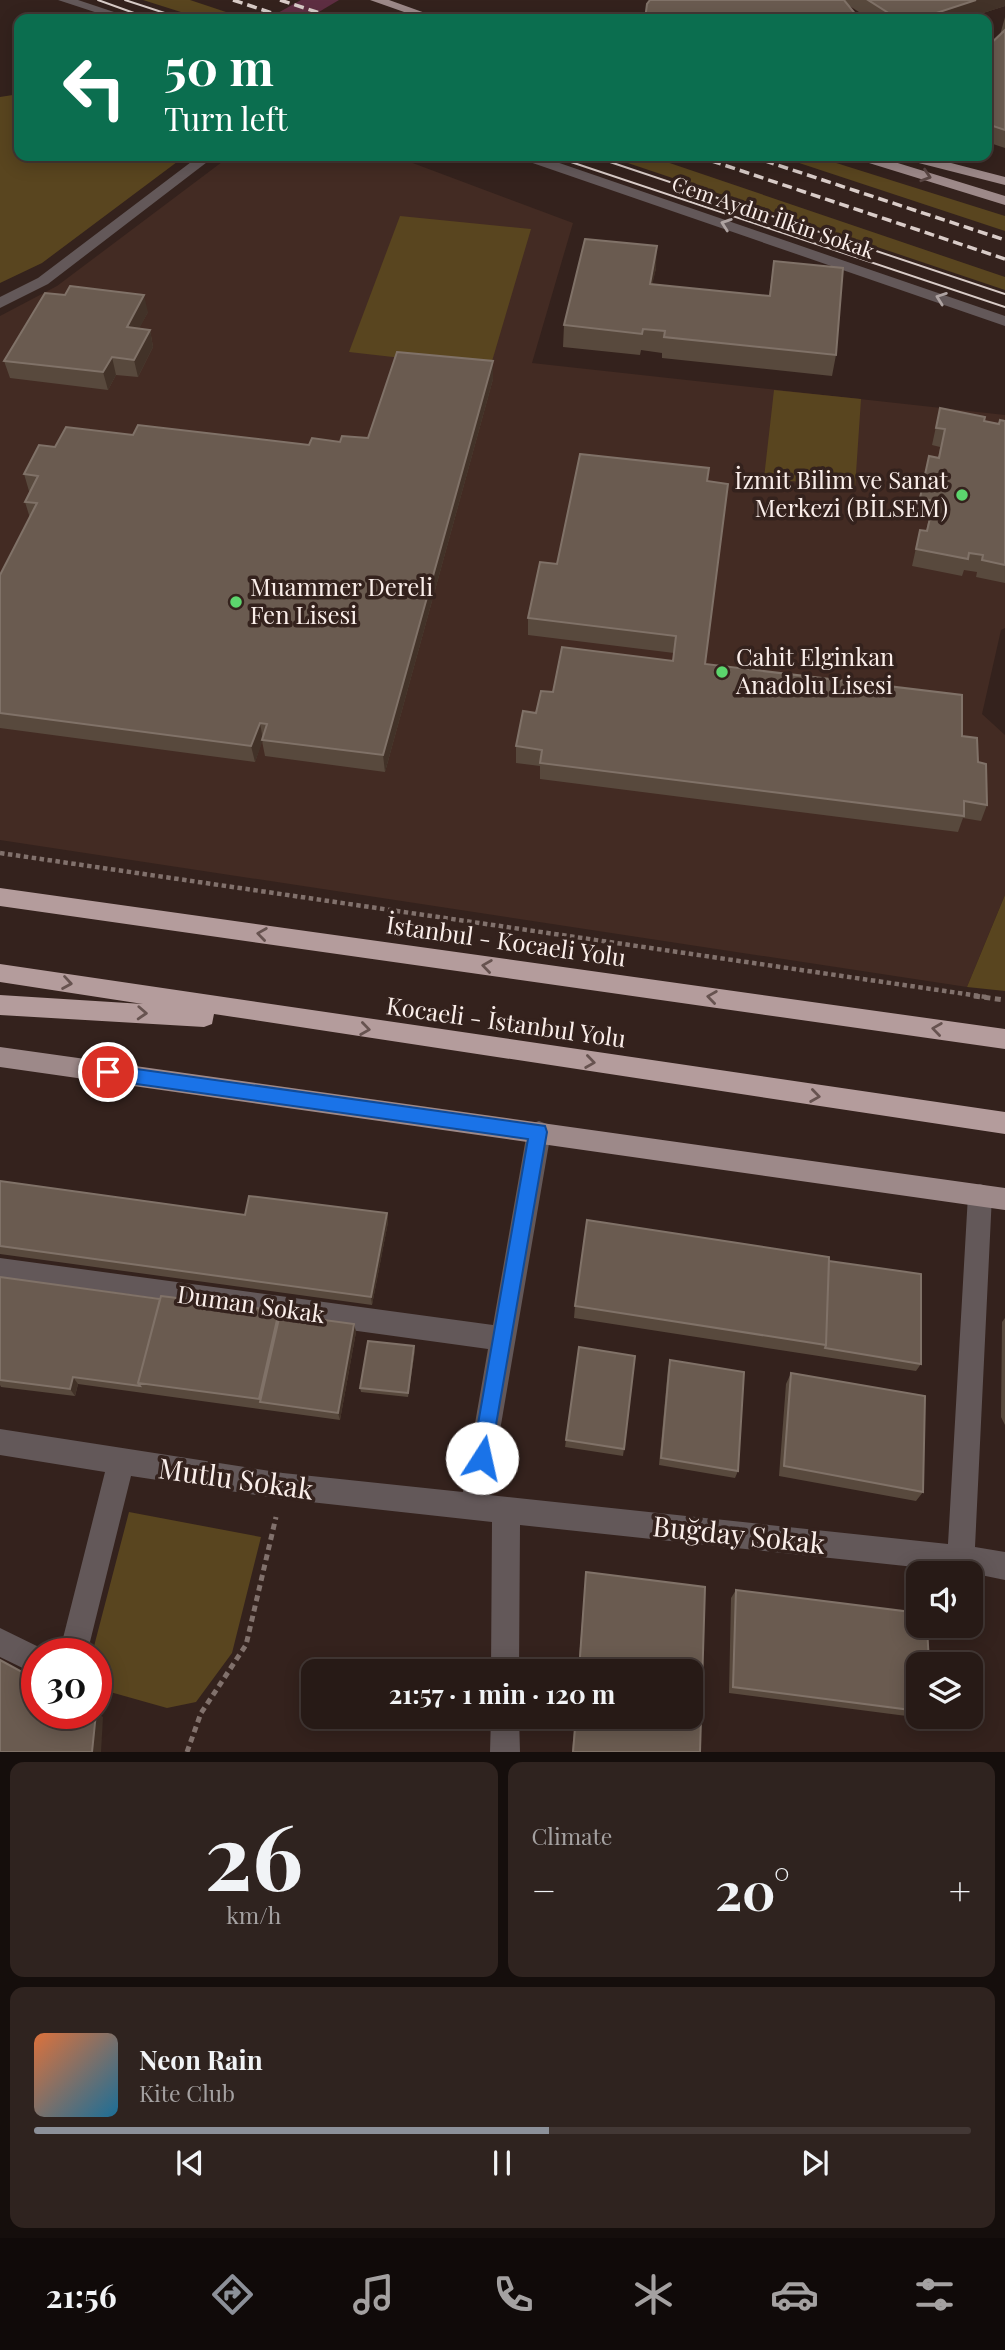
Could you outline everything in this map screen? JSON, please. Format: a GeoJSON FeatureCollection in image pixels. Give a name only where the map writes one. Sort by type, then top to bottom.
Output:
{"type":"FeatureCollection","features":[{"type":"Feature","properties":{"kind":"highway","name":"İstanbul - Kocaeli Yolu"},"geometry":{"type":"LineString","coordinates":[[0,897],[1002,1038]]}},
{"type":"Feature","properties":{"kind":"highway","name":"Kocaeli - İstanbul Yolu"},"geometry":{"type":"LineString","coordinates":[[0,973],[327,1024],[1005,1123]]}},
{"type":"Feature","properties":{"kind":"highway"},"geometry":{"type":"LineString","coordinates":[[0,1005],[327,1024]]}},
{"type":"Feature","properties":{"kind":"main road"},"geometry":{"type":"LineString","coordinates":[[376,0],[420,14]]}},
{"type":"Feature","properties":{"kind":"main road"},"geometry":{"type":"LineString","coordinates":[[877,161],[1005,201]]}},
{"type":"Feature","properties":{"kind":"main road"},"geometry":{"type":"LineString","coordinates":[[927,161],[1005,181]]}},
{"type":"Feature","properties":{"kind":"main road"},"geometry":{"type":"LineString","coordinates":[[0,1057],[993,1197]]}},
{"type":"Feature","properties":{"kind":"street"},"geometry":{"type":"LineString","coordinates":[[64,0],[112,14]]}},
{"type":"Feature","properties":{"kind":"street"},"geometry":{"type":"LineString","coordinates":[[0,303],[43,281],[201,161]]}},
{"type":"Feature","properties":{"kind":"street","name":"Cem Aydın İlkin Sokak"},"geometry":{"type":"LineString","coordinates":[[541,161],[1005,321]]}},
{"type":"Feature","properties":{"kind":"street"},"geometry":{"type":"LineString","coordinates":[[474,1506],[538,1132]]}},
{"type":"Feature","properties":{"kind":"street"},"geometry":{"type":"LineString","coordinates":[[961,1559],[993,1197]]}},
{"type":"Feature","properties":{"kind":"street","name":"Duman Sokak"},"geometry":{"type":"LineString","coordinates":[[0,1270],[503,1339]]}},
{"type":"Feature","properties":{"kind":"street","name":"Mutlu Sokak"},"geometry":{"type":"LineString","coordinates":[[0,1442],[121,1463],[283,1486],[474,1506]]}},
{"type":"Feature","properties":{"kind":"street"},"geometry":{"type":"LineString","coordinates":[[77,1638],[121,1463]]}},
{"type":"Feature","properties":{"kind":"street","name":"Buğday Sokak"},"geometry":{"type":"LineString","coordinates":[[474,1506],[1005,1566]]}},
{"type":"Feature","properties":{"kind":"street"},"geometry":{"type":"LineString","coordinates":[[505,1659],[506,1509]]}},
{"type":"Feature","properties":{"kind":"street"},"geometry":{"type":"LineString","coordinates":[[0,1642],[21,1653]]}},
{"type":"Feature","properties":{"kind":"street"},"geometry":{"type":"LineString","coordinates":[[505,1729],[505,1752]]}},
{"type":"Feature","properties":{"kind":"path"},"geometry":{"type":"LineString","coordinates":[[0,853],[1005,1000]]}},
{"type":"Feature","properties":{"kind":"path"},"geometry":{"type":"LineString","coordinates":[[187,1752],[201,1713],[246,1645],[283,1486]]}},
{"type":"Feature","properties":{"kind":"shaded area"},"geometry":{"type":"Polygon","coordinates":[[[143,0],[190,0],[232,14],[187,14],[143,0]]]}},
{"type":"Feature","properties":{"kind":"shaded area"},"geometry":{"type":"Polygon","coordinates":[[[301,0],[339,0],[315,14],[276,14],[301,0]]]}},
{"type":"Feature","properties":{"kind":"shaded area"},"geometry":{"type":"Polygon","coordinates":[[[14,95],[14,161],[178,161],[42,263],[0,283],[0,97],[14,95]]]}},
{"type":"Feature","properties":{"kind":"shaded area"},"geometry":{"type":"Polygon","coordinates":[[[223,161],[407,161],[573,223],[532,363],[1005,415],[1005,628],[1001,630],[982,714],[1005,735],[1005,895],[967,987],[0,840],[0,316],[57,286],[223,161]]]}},
{"type":"Feature","properties":{"kind":"shaded area"},"geometry":{"type":"Polygon","coordinates":[[[622,161],[664,161],[1005,277],[1005,290],[622,161]]]}},
{"type":"Feature","properties":{"kind":"shaded area"},"geometry":{"type":"Polygon","coordinates":[[[793,161],[830,161],[1005,216],[1005,231],[793,161]]]}},
{"type":"Feature","properties":{"kind":"shaded area"},"geometry":{"type":"Polygon","coordinates":[[[400,216],[531,229],[490,368],[349,352],[400,216]]]}},
{"type":"Feature","properties":{"kind":"shaded area"},"geometry":{"type":"Polygon","coordinates":[[[774,390],[861,399],[855,488],[764,478],[774,390]]]}},
{"type":"Feature","properties":{"kind":"shaded area"},"geometry":{"type":"Polygon","coordinates":[[[1005,895],[1005,991],[967,987],[1005,895]]]}},
{"type":"Feature","properties":{"kind":"shaded area"},"geometry":{"type":"Polygon","coordinates":[[[129,1512],[261,1537],[232,1653],[196,1702],[167,1708],[112,1693],[112,1638],[96,1638],[129,1512]]]}},
{"type":"Feature","properties":{"kind":"building"},"geometry":{"type":"Polygon","coordinates":[[[650,0],[844,0],[855,14],[646,14],[650,0]]]}},
{"type":"Feature","properties":{"kind":"building"},"geometry":{"type":"Polygon","coordinates":[[[868,0],[976,0],[933,14],[890,14],[868,0]]]}},
{"type":"Feature","properties":{"kind":"building"},"geometry":{"type":"Polygon","coordinates":[[[1005,30],[1005,130],[992,126],[992,42],[1005,30]]]}},
{"type":"Feature","properties":{"kind":"building"},"geometry":{"type":"Polygon","coordinates":[[[585,239],[657,246],[650,284],[770,296],[774,261],[843,268],[836,355],[664,337],[665,331],[643,329],[642,334],[564,325],[585,239]]]}},
{"type":"Feature","properties":{"kind":"building"},"geometry":{"type":"Polygon","coordinates":[[[70,286],[144,295],[127,327],[150,330],[134,360],[112,357],[103,372],[4,361],[45,293],[65,295],[70,286]]]}},
{"type":"Feature","properties":{"kind":"building"},"geometry":{"type":"Polygon","coordinates":[[[397,352],[493,361],[383,755],[262,740],[267,724],[260,723],[251,746],[0,713],[0,575],[37,503],[25,502],[38,476],[24,474],[39,445],[55,447],[66,427],[133,435],[138,425],[309,445],[312,438],[340,442],[342,436],[368,438],[397,352]]]}},
{"type":"Feature","properties":{"kind":"building","name":"İzmit Bilim ve Sanat Merkezi (BİLSEM)"},"geometry":{"type":"Polygon","coordinates":[[[940,408],[985,417],[984,421],[999,424],[1000,420],[1005,421],[1005,565],[982,560],[983,555],[969,553],[968,559],[916,549],[920,530],[927,531],[934,501],[920,498],[929,456],[939,458],[945,429],[936,428],[940,408]]]}},
{"type":"Feature","properties":{"kind":"building"},"geometry":{"type":"Polygon","coordinates":[[[580,454],[709,468],[707,481],[728,484],[705,664],[962,695],[962,736],[977,738],[978,762],[986,764],[987,805],[964,801],[964,816],[540,763],[542,750],[516,746],[523,711],[536,713],[541,691],[553,692],[562,647],[673,661],[676,636],[528,618],[540,562],[557,564],[580,454]]]}},
{"type":"Feature","properties":{"kind":"building"},"geometry":{"type":"Polygon","coordinates":[[[0,1181],[245,1215],[249,1196],[387,1213],[371,1297],[0,1246],[0,1181]]]}},
{"type":"Feature","properties":{"kind":"building"},"geometry":{"type":"Polygon","coordinates":[[[587,1220],[829,1257],[826,1345],[575,1306],[587,1220]]]}},
{"type":"Feature","properties":{"kind":"building"},"geometry":{"type":"Polygon","coordinates":[[[829,1261],[921,1274],[921,1364],[825,1348],[829,1261]]]}},
{"type":"Feature","properties":{"kind":"building"},"geometry":{"type":"Polygon","coordinates":[[[0,1277],[160,1299],[138,1383],[140,1386],[73,1377],[70,1389],[0,1380],[0,1277]]]}},
{"type":"Feature","properties":{"kind":"building"},"geometry":{"type":"Polygon","coordinates":[[[161,1296],[279,1311],[259,1399],[138,1383],[161,1296]]]}},
{"type":"Feature","properties":{"kind":"building"},"geometry":{"type":"Polygon","coordinates":[[[280,1314],[354,1324],[338,1413],[260,1402],[280,1314]]]}},
{"type":"Feature","properties":{"kind":"building"},"geometry":{"type":"Polygon","coordinates":[[[368,1341],[414,1346],[408,1393],[360,1388],[368,1341]]]}},
{"type":"Feature","properties":{"kind":"building"},"geometry":{"type":"Polygon","coordinates":[[[579,1347],[635,1356],[624,1449],[566,1440],[579,1347]]]}},
{"type":"Feature","properties":{"kind":"building"},"geometry":{"type":"Polygon","coordinates":[[[670,1360],[744,1372],[738,1471],[661,1458],[670,1360]]]}},
{"type":"Feature","properties":{"kind":"building"},"geometry":{"type":"Polygon","coordinates":[[[791,1373],[925,1396],[923,1492],[784,1466],[791,1373]]]}},
{"type":"Feature","properties":{"kind":"building"},"geometry":{"type":"Polygon","coordinates":[[[586,1572],[705,1587],[703,1659],[580,1659],[586,1572]]]}},
{"type":"Feature","properties":{"kind":"building"},"geometry":{"type":"Polygon","coordinates":[[[736,1590],[906,1611],[906,1638],[928,1638],[928,1652],[906,1652],[906,1709],[733,1687],[736,1590]]]}},
{"type":"Feature","properties":{"kind":"building"},"geometry":{"type":"Polygon","coordinates":[[[0,1660],[21,1671],[21,1729],[94,1729],[92,1752],[0,1752],[0,1660]]]}},
{"type":"Feature","properties":{"kind":"building"},"geometry":{"type":"Polygon","coordinates":[[[575,1729],[701,1729],[700,1752],[573,1752],[575,1729]]]}},
{"type":"Feature","properties":{"kind":"tram line"},"geometry":{"type":"LineString","coordinates":[[98,0],[134,13]]}},
{"type":"Feature","properties":{"kind":"tram line"},"geometry":{"type":"LineString","coordinates":[[125,0],[168,14]]}},
{"type":"Feature","properties":{"kind":"tram line"},"geometry":{"type":"LineString","coordinates":[[568,161],[1005,307]]}},
{"type":"Feature","properties":{"kind":"tram line"},"geometry":{"type":"LineString","coordinates":[[607,161],[1005,294]]}},
{"type":"Feature","properties":{"kind":"railway"},"geometry":{"type":"LineString","coordinates":[[233,0],[275,14]]}},
{"type":"Feature","properties":{"kind":"railway"},"geometry":{"type":"LineString","coordinates":[[280,0],[323,14]]}},
{"type":"Feature","properties":{"kind":"railway"},"geometry":{"type":"LineString","coordinates":[[712,161],[1005,259]]}},
{"type":"Feature","properties":{"kind":"railway"},"geometry":{"type":"LineString","coordinates":[[765,161],[1005,240]]}},
{"type":"Feature","properties":{"kind":"place","name":"İzmit Bilim ve Sanat Merkezi (BİLSEM)"},"geometry":{"type":"Point","coordinates":[962,495]}},
{"type":"Feature","properties":{"kind":"place","name":"Muammer Dereli Fen Lisesi"},"geometry":{"type":"Point","coordinates":[236,602]}},
{"type":"Feature","properties":{"kind":"place","name":"Cahit Elginkan Anadolu Lisesi"},"geometry":{"type":"Point","coordinates":[722,672]}},
{"type":"Feature","properties":{"kind":"route"},"geometry":{"type":"LineString","coordinates":[[108,1072],[538,1132],[482,1458]]}}]}
